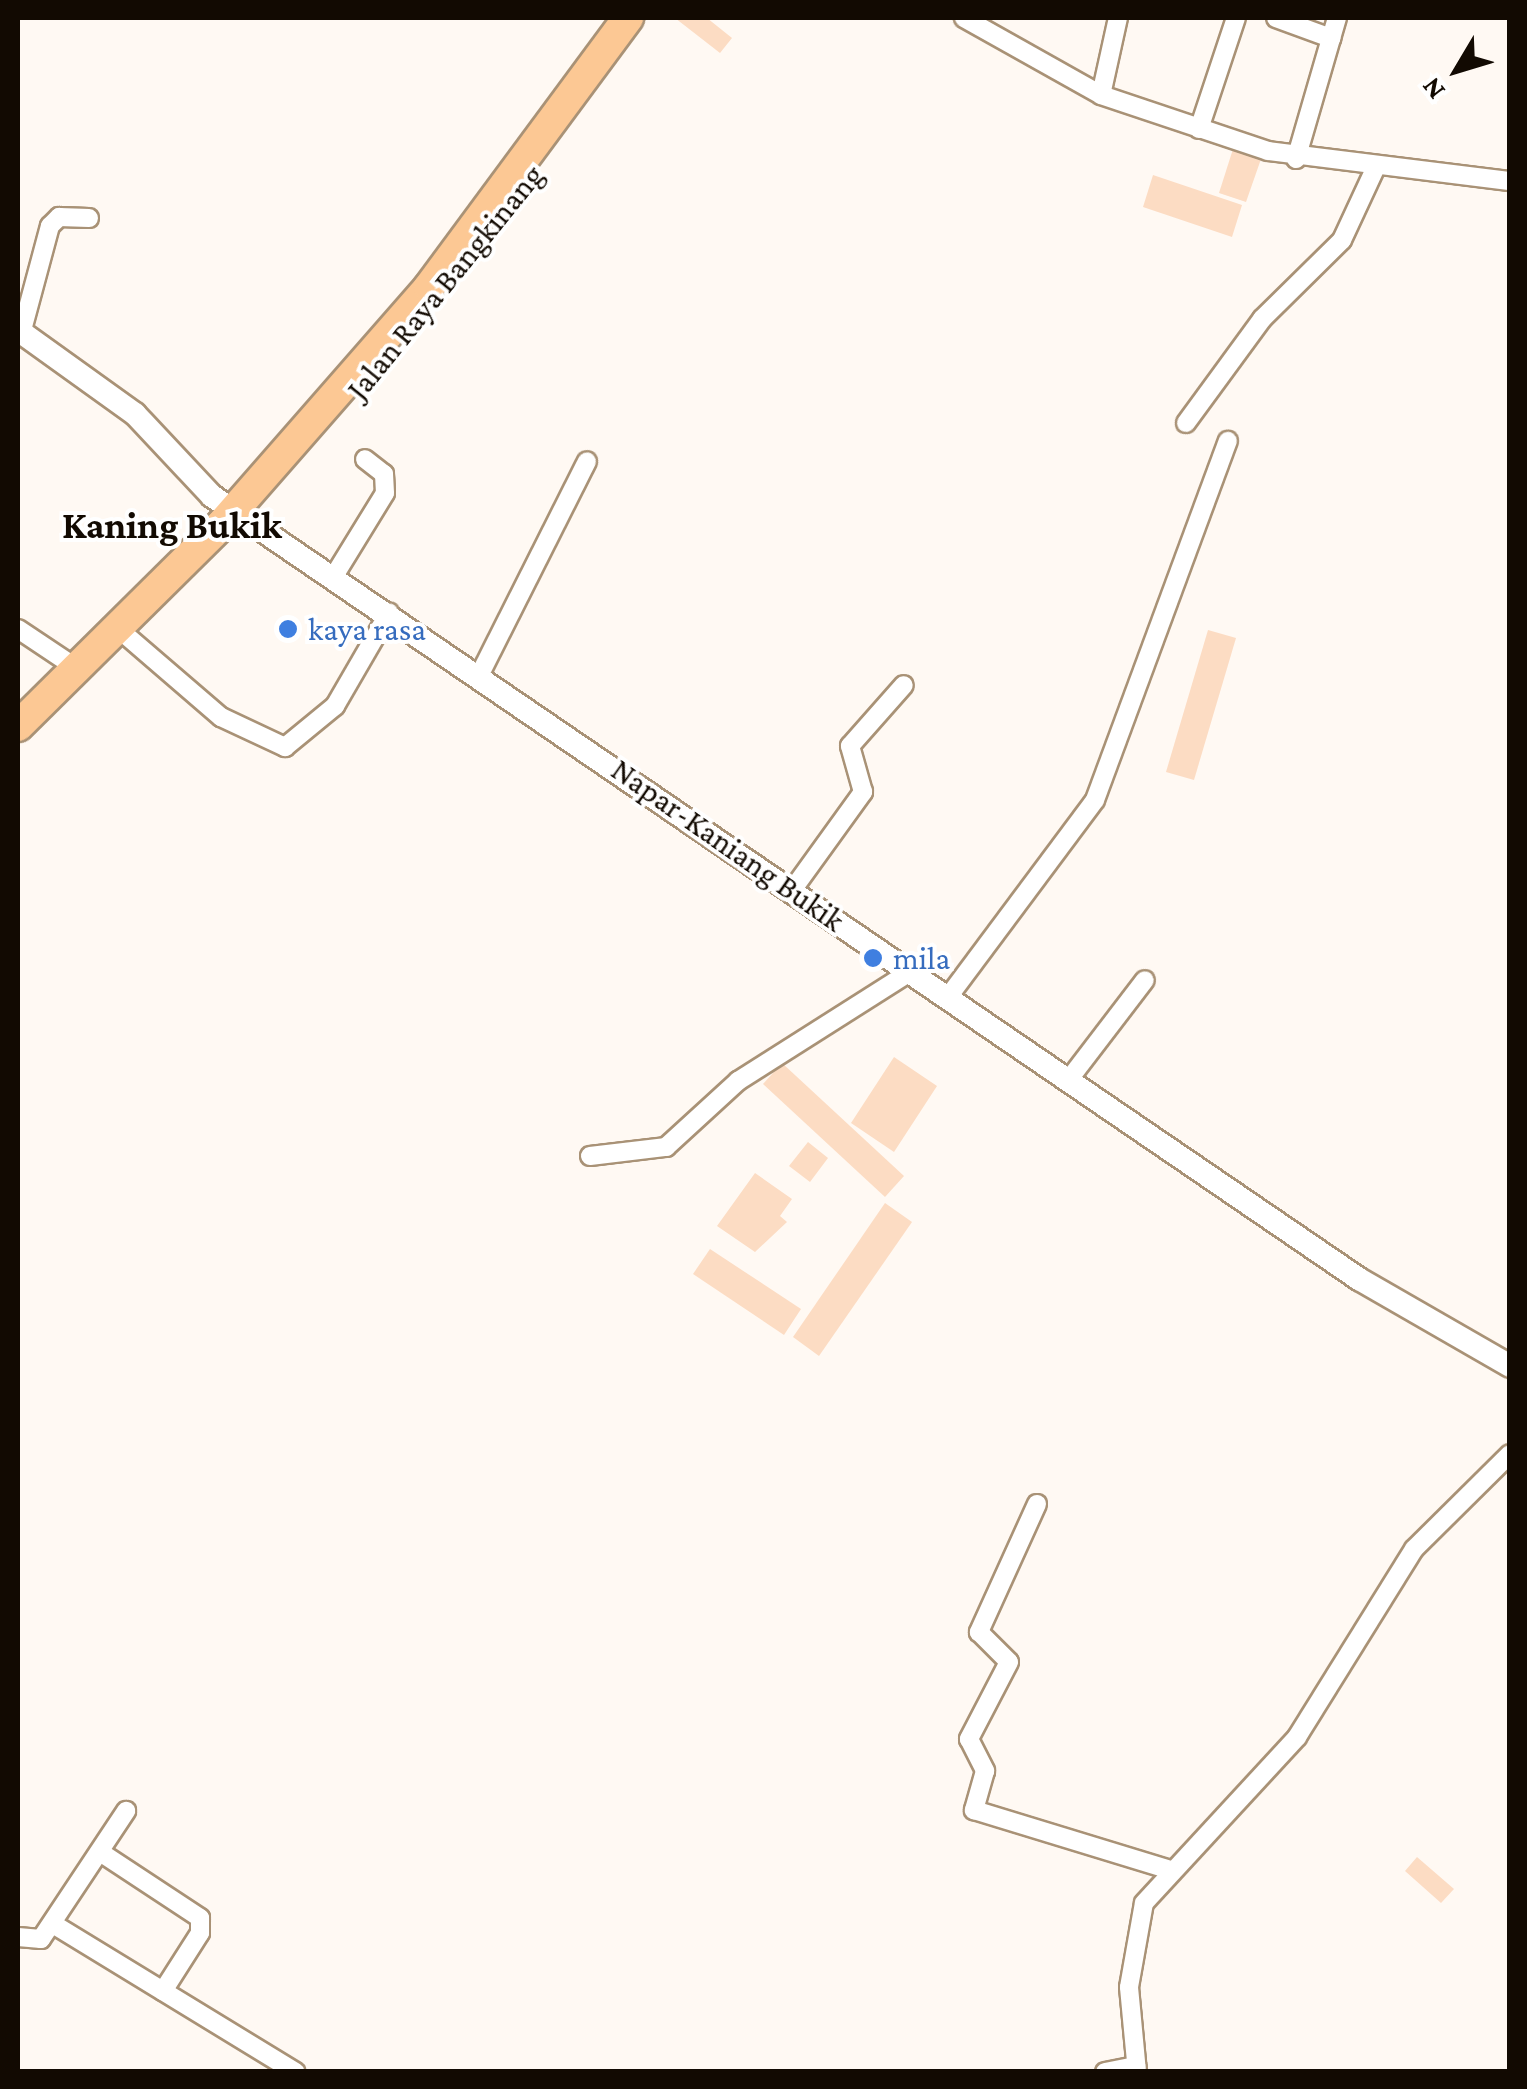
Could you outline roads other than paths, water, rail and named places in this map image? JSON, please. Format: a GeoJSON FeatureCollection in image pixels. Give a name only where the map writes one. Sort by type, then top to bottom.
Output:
{"type":"FeatureCollection","features":[{"type":"Feature","properties":{"kind":"highway","name":"Jalan Raya Bangkinang"},"geometry":{"type":"LineString","coordinates":[[18,726],[120,631],[442,296],[612,53],[628,18]]}},
{"type":"Feature","properties":{"kind":"highway","name":"Jalan Raya Bangkinang"},"geometry":{"type":"LineString","coordinates":[[612,53],[649,18]]}},
{"type":"Feature","properties":{"kind":"street"},"geometry":{"type":"LineString","coordinates":[[964,18],[1100,95],[1296,159],[1510,180]]}},
{"type":"Feature","properties":{"kind":"street"},"geometry":{"type":"LineString","coordinates":[[1100,95],[1118,18]]}},
{"type":"Feature","properties":{"kind":"street"},"geometry":{"type":"LineString","coordinates":[[1199,129],[1236,18]]}},
{"type":"Feature","properties":{"kind":"street"},"geometry":{"type":"LineString","coordinates":[[1276,18],[1331,38]]}},
{"type":"Feature","properties":{"kind":"street"},"geometry":{"type":"LineString","coordinates":[[1296,159],[1337,18]]}},
{"type":"Feature","properties":{"kind":"street"},"geometry":{"type":"LineString","coordinates":[[1186,423],[1262,319],[1342,240],[1375,169]]}},
{"type":"Feature","properties":{"kind":"street"},"geometry":{"type":"LineString","coordinates":[[19,332],[50,226],[59,217],[89,218]]}},
{"type":"Feature","properties":{"kind":"street","name":"Napar-Kaniang Bukik"},"geometry":{"type":"LineString","coordinates":[[19,332],[135,414],[231,516],[334,576],[480,674],[1359,1279],[1510,1366]]}},
{"type":"Feature","properties":{"kind":"street"},"geometry":{"type":"LineString","coordinates":[[950,996],[1095,800],[1228,441]]}},
{"type":"Feature","properties":{"kind":"street"},"geometry":{"type":"LineString","coordinates":[[334,576],[385,494],[384,474],[365,460]]}},
{"type":"Feature","properties":{"kind":"street"},"geometry":{"type":"LineString","coordinates":[[480,674],[587,461]]}},
{"type":"Feature","properties":{"kind":"street"},"geometry":{"type":"LineString","coordinates":[[120,631],[221,718],[285,747],[335,706],[389,613]]}},
{"type":"Feature","properties":{"kind":"street"},"geometry":{"type":"LineString","coordinates":[[18,630],[78,669]]}},
{"type":"Feature","properties":{"kind":"street"},"geometry":{"type":"LineString","coordinates":[[793,889],[863,792],[850,746],[904,686]]}},
{"type":"Feature","properties":{"kind":"street"},"geometry":{"type":"LineString","coordinates":[[590,1156],[666,1147],[738,1081],[911,971]]}},
{"type":"Feature","properties":{"kind":"street"},"geometry":{"type":"LineString","coordinates":[[1070,1078],[1145,980]]}},
{"type":"Feature","properties":{"kind":"street"},"geometry":{"type":"LineString","coordinates":[[1106,2072],[1136,2069],[1134,1935],[1167,1870],[1298,1738],[1414,1549],[1510,1454]]}},
{"type":"Feature","properties":{"kind":"street"},"geometry":{"type":"LineString","coordinates":[[1036,1504],[979,1632],[1009,1662],[969,1740],[985,1771],[974,1810],[1167,1870]]}},
{"type":"Feature","properties":{"kind":"street"},"geometry":{"type":"LineString","coordinates":[[18,1938],[36,1943],[126,1810]]}},
{"type":"Feature","properties":{"kind":"street"},"geometry":{"type":"LineString","coordinates":[[100,1852],[200,1918],[200,1934],[164,1991]]}},
{"type":"Feature","properties":{"kind":"street"},"geometry":{"type":"LineString","coordinates":[[52,1924],[295,2072]]}},
{"type":"Feature","properties":{"kind":"place","name":"kaya rasa"},"geometry":{"type":"Point","coordinates":[288,629]}},
{"type":"Feature","properties":{"kind":"place","name":"mila"},"geometry":{"type":"Point","coordinates":[873,958]}},
{"type":"Feature","properties":{"kind":"district","name":"Kaning Bukik"},"geometry":{"type":"Point","coordinates":[172,526]}}]}
